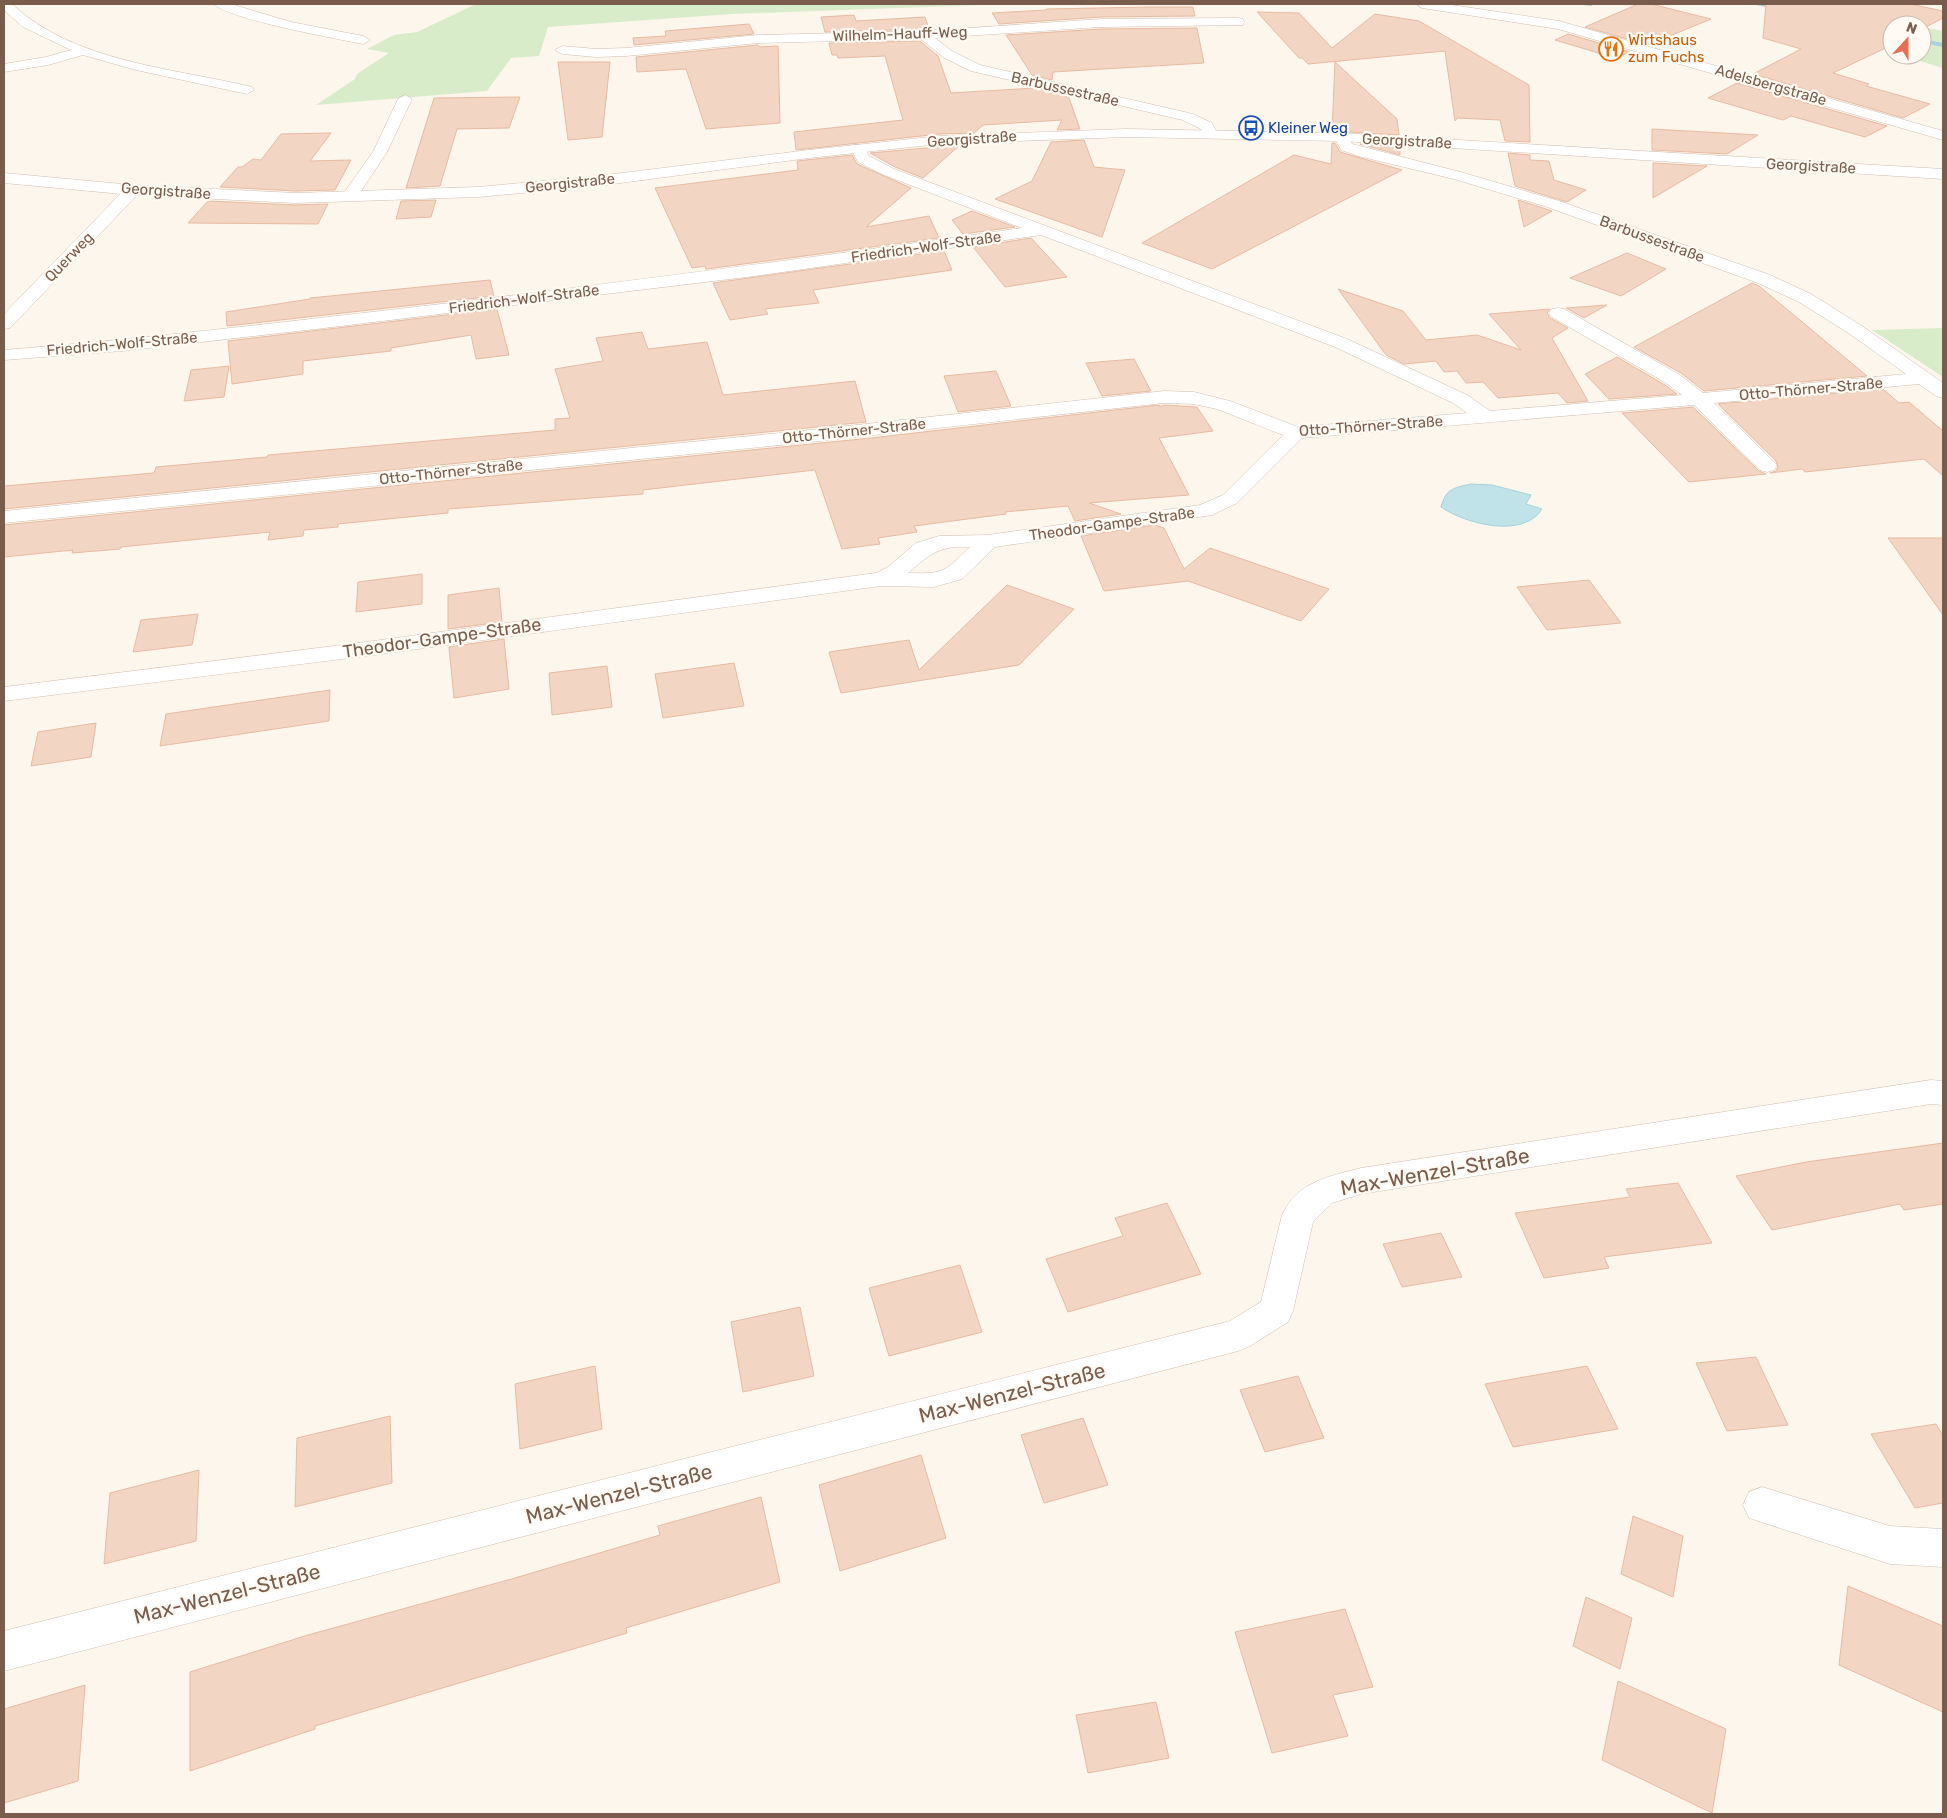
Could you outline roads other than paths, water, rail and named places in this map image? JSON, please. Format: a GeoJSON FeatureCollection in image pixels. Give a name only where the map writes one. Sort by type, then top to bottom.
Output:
{"type":"FeatureCollection","features":[{"type":"Feature","properties":{"kind":"street"},"geometry":{"type":"LineString","coordinates":[[5,4],[30,26],[84,50],[157,70],[247,90]]}},
{"type":"Feature","properties":{"kind":"street"},"geometry":{"type":"LineString","coordinates":[[220,4],[237,11],[296,27],[363,40]]}},
{"type":"Feature","properties":{"kind":"street","name":"Adelsbergstraße"},"geometry":{"type":"LineString","coordinates":[[1422,4],[1559,25],[1943,136]]}},
{"type":"Feature","properties":{"kind":"street","name":"Wilhelm-Hauff-Weg"},"geometry":{"type":"LineString","coordinates":[[562,50],[596,53],[626,52],[758,39],[924,35],[1101,23],[1238,22]]}},
{"type":"Feature","properties":{"kind":"street","name":"Barbussestraße"},"geometry":{"type":"LineString","coordinates":[[924,35],[935,47],[953,58],[976,68],[1188,118],[1207,126],[1210,133]]}},
{"type":"Feature","properties":{"kind":"street"},"geometry":{"type":"LineString","coordinates":[[4,68],[48,61],[84,50]]}},
{"type":"Feature","properties":{"kind":"street"},"geometry":{"type":"LineString","coordinates":[[349,197],[380,152],[405,98]]}},
{"type":"Feature","properties":{"kind":"street","name":"Georgistraße"},"geometry":{"type":"LineString","coordinates":[[4,178],[133,190],[296,198],[349,197],[478,192],[598,181],[857,148],[939,140],[1039,135],[1210,133],[1341,137],[1943,174]]}},
{"type":"Feature","properties":{"kind":"street","name":"Barbussestraße"},"geometry":{"type":"LineString","coordinates":[[1341,137],[1346,147],[1459,176],[1553,204],[1764,279],[1805,298],[1856,330],[1943,392]]}},
{"type":"Feature","properties":{"kind":"street"},"geometry":{"type":"LineString","coordinates":[[857,148],[863,159],[889,172],[1341,343],[1460,399],[1487,418]]}},
{"type":"Feature","properties":{"kind":"street","name":"Querweg"},"geometry":{"type":"LineString","coordinates":[[4,324],[133,190]]}},
{"type":"Feature","properties":{"kind":"street","name":"Friedrich-Wolf-Straße"},"geometry":{"type":"LineString","coordinates":[[4,355],[122,346],[335,322],[755,271],[1043,230]]}},
{"type":"Feature","properties":{"kind":"street","name":"Otto-Thörner-Straße"},"geometry":{"type":"LineString","coordinates":[[1558,313],[1673,379],[1699,399],[1767,466]]}},
{"type":"Feature","properties":{"kind":"street","name":"Otto-Thörner-Straße"},"geometry":{"type":"LineString","coordinates":[[4,517],[820,435],[1164,397],[1194,398],[1223,405],[1296,433],[1487,418],[1923,378]]}},
{"type":"Feature","properties":{"kind":"street","name":"Theodor-Gampe-Straße"},"geometry":{"type":"LineString","coordinates":[[880,579],[896,572],[924,548],[939,542],[988,541],[1205,512],[1230,499],[1296,433]]}},
{"type":"Feature","properties":{"kind":"street","name":"Theodor-Gampe-Straße"},"geometry":{"type":"LineString","coordinates":[[4,694],[366,649],[880,579],[934,580],[954,574],[988,541]]}},
{"type":"Feature","properties":{"kind":"street","name":"Max-Wenzel-Straße"},"geometry":{"type":"LineString","coordinates":[[4,1651],[1238,1335],[1276,1311],[1298,1215],[1321,1193],[1361,1181],[1931,1092],[1943,1093]]}},
{"type":"Feature","properties":{"kind":"street"},"geometry":{"type":"LineString","coordinates":[[1762,1505],[1890,1545],[1943,1548]]}},
{"type":"Feature","properties":{"kind":"water"},"geometry":{"type":"Polygon","coordinates":[[[1471,484],[1492,485],[1531,495],[1526,504],[1542,509],[1533,518],[1522,524],[1494,526],[1464,519],[1441,507],[1448,492],[1471,484]]]}},
{"type":"Feature","properties":{"kind":"waterway"},"geometry":{"type":"LineString","coordinates":[[1579,4],[1591,4]]}},
{"type":"Feature","properties":{"kind":"waterway"},"geometry":{"type":"LineString","coordinates":[[1753,4],[1781,8]]}},
{"type":"Feature","properties":{"kind":"waterway"},"geometry":{"type":"LineString","coordinates":[[1932,43],[1943,45]]}},
{"type":"Feature","properties":{"kind":"place","name":"Wirtshaus zum Fuchs"},"geometry":{"type":"Point","coordinates":[1611,49]}},
{"type":"Feature","properties":{"kind":"place","name":"Kleiner Weg"},"geometry":{"type":"Point","coordinates":[1251,128]}}]}
